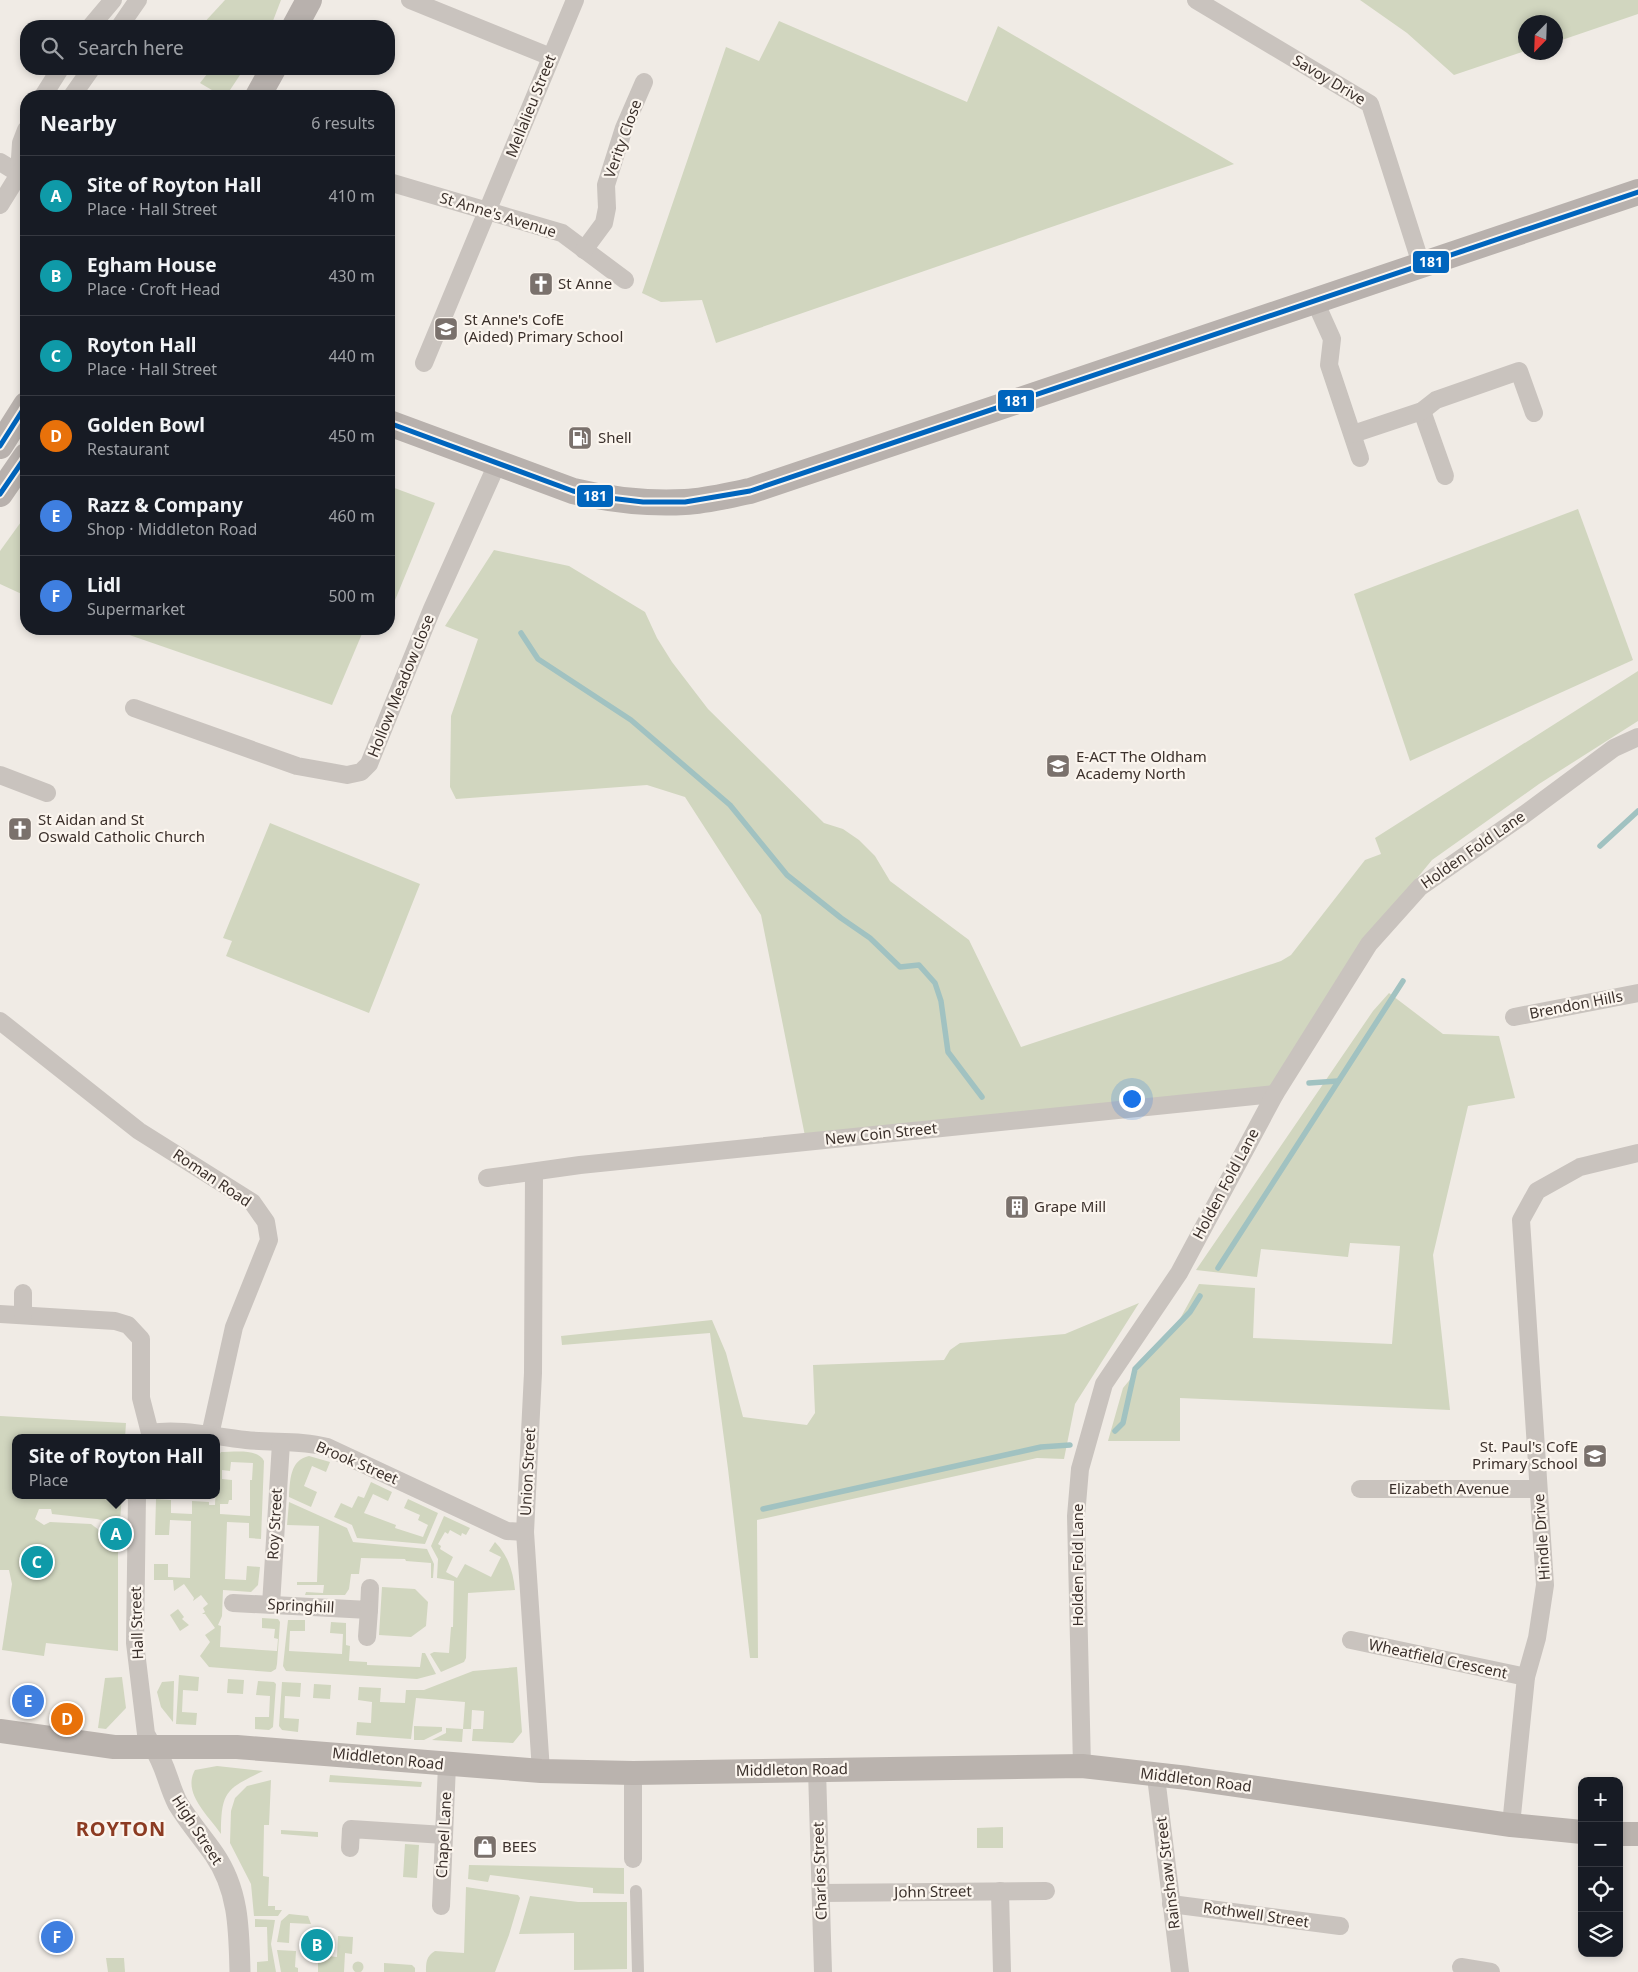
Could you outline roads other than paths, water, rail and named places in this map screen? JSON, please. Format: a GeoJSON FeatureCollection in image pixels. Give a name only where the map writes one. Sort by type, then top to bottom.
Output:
{"type":"FeatureCollection","features":[{"type":"Feature","properties":{"kind":"main road"},"geometry":{"type":"LineString","coordinates":[[298,20],[309,0]]}},
{"type":"Feature","properties":{"kind":"main road"},"geometry":{"type":"LineString","coordinates":[[261,90],[270,75]]}},
{"type":"Feature","properties":{"kind":"main road"},"geometry":{"type":"LineString","coordinates":[[395,425],[573,491],[635,502],[686,502],[750,491],[1314,299],[1638,192]]}},
{"type":"Feature","properties":{"kind":"main road"},"geometry":{"type":"LineString","coordinates":[[0,416],[20,408]]}},
{"type":"Feature","properties":{"kind":"main road"},"geometry":{"type":"LineString","coordinates":[[0,444],[20,414]]}},
{"type":"Feature","properties":{"kind":"main road"},"geometry":{"type":"LineString","coordinates":[[0,444],[20,436]]}},
{"type":"Feature","properties":{"kind":"main road"},"geometry":{"type":"LineString","coordinates":[[0,494],[20,465]]}},
{"type":"Feature","properties":{"kind":"main road","name":"Middleton Road"},"geometry":{"type":"LineString","coordinates":[[0,1731],[114,1747],[238,1747],[348,1754],[447,1765],[541,1770],[633,1772],[1082,1766],[1158,1774],[1510,1825],[1578,1832]]}},
{"type":"Feature","properties":{"kind":"main road"},"geometry":{"type":"LineString","coordinates":[[1623,1834],[1638,1834]]}},
{"type":"Feature","properties":{"kind":"street"},"geometry":{"type":"LineString","coordinates":[[96,20],[113,0]]}},
{"type":"Feature","properties":{"kind":"street"},"geometry":{"type":"LineString","coordinates":[[124,20],[138,0]]}},
{"type":"Feature","properties":{"kind":"street"},"geometry":{"type":"LineString","coordinates":[[410,0],[551,57]]}},
{"type":"Feature","properties":{"kind":"street","name":"Mellalieu Street"},"geometry":{"type":"LineString","coordinates":[[424,364],[575,0]]}},
{"type":"Feature","properties":{"kind":"street","name":"Savoy Drive"},"geometry":{"type":"LineString","coordinates":[[1196,0],[1370,104],[1421,264]]}},
{"type":"Feature","properties":{"kind":"street"},"geometry":{"type":"LineString","coordinates":[[47,90],[56,75]]}},
{"type":"Feature","properties":{"kind":"street"},"geometry":{"type":"LineString","coordinates":[[76,90],[86,75]]}},
{"type":"Feature","properties":{"kind":"street","name":"Verity Close"},"geometry":{"type":"LineString","coordinates":[[584,250],[604,222],[607,208],[606,185],[624,128],[644,82]]}},
{"type":"Feature","properties":{"kind":"street"},"geometry":{"type":"LineString","coordinates":[[0,162],[20,170]]}},
{"type":"Feature","properties":{"kind":"street"},"geometry":{"type":"LineString","coordinates":[[0,205],[20,178]]}},
{"type":"Feature","properties":{"kind":"street","name":"St Anne's Avenue"},"geometry":{"type":"LineString","coordinates":[[395,184],[562,233],[625,280]]}},
{"type":"Feature","properties":{"kind":"street"},"geometry":{"type":"LineString","coordinates":[[1314,299],[1332,339],[1329,365],[1360,458]]}},
{"type":"Feature","properties":{"kind":"street"},"geometry":{"type":"LineString","coordinates":[[1353,434],[1422,411],[1436,400],[1519,371],[1534,413]]}},
{"type":"Feature","properties":{"kind":"street"},"geometry":{"type":"LineString","coordinates":[[1422,411],[1445,476]]}},
{"type":"Feature","properties":{"kind":"street","name":"Hollow Meadow close"},"geometry":{"type":"LineString","coordinates":[[134,708],[297,766],[347,775],[361,772],[369,764],[432,609],[497,464]]}},
{"type":"Feature","properties":{"kind":"street","name":"Holden Fold Lane"},"geometry":{"type":"LineString","coordinates":[[1082,1766],[1076,1516],[1080,1469],[1104,1384],[1179,1273],[1275,1094],[1369,944],[1420,887],[1525,814],[1614,748],[1638,736]]}},
{"type":"Feature","properties":{"kind":"street"},"geometry":{"type":"LineString","coordinates":[[7,778],[47,793]]}},
{"type":"Feature","properties":{"kind":"street","name":"Brendon Hills"},"geometry":{"type":"LineString","coordinates":[[1514,1017],[1638,993]]}},
{"type":"Feature","properties":{"kind":"street","name":"Roman Road"},"geometry":{"type":"LineString","coordinates":[[0,1021],[139,1131],[252,1202],[266,1222],[269,1240],[234,1327],[210,1434]]}},
{"type":"Feature","properties":{"kind":"street","name":"New Coin Street"},"geometry":{"type":"LineString","coordinates":[[487,1178],[590,1164],[1275,1094]]}},
{"type":"Feature","properties":{"kind":"street","name":"Hindle Drive"},"geometry":{"type":"LineString","coordinates":[[1510,1825],[1526,1678],[1537,1638],[1546,1585],[1521,1220],[1538,1191],[1580,1167],[1638,1153]]}},
{"type":"Feature","properties":{"kind":"street","name":"Union Street"},"geometry":{"type":"LineString","coordinates":[[534,1173],[533,1373],[525,1532],[541,1770]]}},
{"type":"Feature","properties":{"kind":"street"},"geometry":{"type":"LineString","coordinates":[[23,1294],[23,1316]]}},
{"type":"Feature","properties":{"kind":"street"},"geometry":{"type":"LineString","coordinates":[[0,1314],[115,1321],[128,1325],[141,1339],[141,1398],[148,1434]]}},
{"type":"Feature","properties":{"kind":"street","name":"Brook Street"},"geometry":{"type":"LineString","coordinates":[[158,1434],[178,1430],[204,1434]]}},
{"type":"Feature","properties":{"kind":"street","name":"Brook Street"},"geometry":{"type":"LineString","coordinates":[[220,1436],[281,1443],[299,1442],[327,1448],[507,1531],[525,1532]]}},
{"type":"Feature","properties":{"kind":"street","name":"Roy Street"},"geometry":{"type":"LineString","coordinates":[[271,1604],[281,1443]]}},
{"type":"Feature","properties":{"kind":"street","name":"Elizabeth Avenue"},"geometry":{"type":"LineString","coordinates":[[1360,1489],[1538,1490]]}},
{"type":"Feature","properties":{"kind":"street","name":"Hall Street"},"geometry":{"type":"LineString","coordinates":[[138,1499],[136,1643],[146,1734],[154,1748]]}},
{"type":"Feature","properties":{"kind":"street"},"geometry":{"type":"LineString","coordinates":[[366,1637],[370,1588]]}},
{"type":"Feature","properties":{"kind":"street","name":"Springhill"},"geometry":{"type":"LineString","coordinates":[[233,1603],[369,1610]]}},
{"type":"Feature","properties":{"kind":"street","name":"Wheatfield Crescent"},"geometry":{"type":"LineString","coordinates":[[1351,1640],[1526,1678]]}},
{"type":"Feature","properties":{"kind":"street","name":"High Street"},"geometry":{"type":"LineString","coordinates":[[154,1748],[163,1761],[168,1785],[185,1816],[215,1855],[231,1884],[238,1915],[240,1972]]}},
{"type":"Feature","properties":{"kind":"street","name":"Chapel Lane"},"geometry":{"type":"LineString","coordinates":[[441,1906],[447,1765]]}},
{"type":"Feature","properties":{"kind":"street","name":"Charles Street"},"geometry":{"type":"LineString","coordinates":[[817,1770],[823,1972]]}},
{"type":"Feature","properties":{"kind":"street"},"geometry":{"type":"LineString","coordinates":[[633,1772],[634,1860]]}},
{"type":"Feature","properties":{"kind":"street","name":"Rainshaw Street"},"geometry":{"type":"LineString","coordinates":[[1158,1774],[1157,1785],[1180,1972]]}},
{"type":"Feature","properties":{"kind":"street"},"geometry":{"type":"LineString","coordinates":[[350,1848],[351,1829],[444,1834]]}},
{"type":"Feature","properties":{"kind":"street"},"geometry":{"type":"LineString","coordinates":[[636,1891],[638,1972]]}},
{"type":"Feature","properties":{"kind":"street"},"geometry":{"type":"LineString","coordinates":[[1000,1891],[1002,1972]]}},
{"type":"Feature","properties":{"kind":"street","name":"John Street"},"geometry":{"type":"LineString","coordinates":[[821,1893],[1046,1891]]}},
{"type":"Feature","properties":{"kind":"street","name":"Rothwell Street"},"geometry":{"type":"LineString","coordinates":[[1171,1904],[1340,1926]]}},
{"type":"Feature","properties":{"kind":"street"},"geometry":{"type":"LineString","coordinates":[[1461,1967],[1491,1972]]}},
{"type":"Feature","properties":{"kind":"waterway"},"geometry":{"type":"LineString","coordinates":[[521,633],[538,659],[631,720],[730,805],[787,875],[841,918],[870,938],[900,967],[919,965],[935,983],[941,1001],[948,1052],[982,1097]]}},
{"type":"Feature","properties":{"kind":"waterway"},"geometry":{"type":"LineString","coordinates":[[1600,846],[1638,811]]}},
{"type":"Feature","properties":{"kind":"waterway"},"geometry":{"type":"LineString","coordinates":[[1218,1268],[1403,981]]}},
{"type":"Feature","properties":{"kind":"waterway"},"geometry":{"type":"LineString","coordinates":[[1309,1083],[1338,1081]]}},
{"type":"Feature","properties":{"kind":"waterway"},"geometry":{"type":"LineString","coordinates":[[1115,1431],[1123,1423],[1135,1369],[1190,1312],[1200,1296]]}},
{"type":"Feature","properties":{"kind":"waterway"},"geometry":{"type":"LineString","coordinates":[[763,1509],[1041,1447],[1070,1445]]}},
{"type":"Feature","properties":{"kind":"place","name":"St Anne"},"geometry":{"type":"Point","coordinates":[541,284]}},
{"type":"Feature","properties":{"kind":"place","name":"St Anne's CofE (Aided) Primary School"},"geometry":{"type":"Point","coordinates":[446,329]}},
{"type":"Feature","properties":{"kind":"place","name":"Shell"},"geometry":{"type":"Point","coordinates":[580,438]}},
{"type":"Feature","properties":{"kind":"place","name":"E-ACT The Oldham Academy North"},"geometry":{"type":"Point","coordinates":[1058,766]}},
{"type":"Feature","properties":{"kind":"place","name":"St Aidan and St Oswald Catholic Church"},"geometry":{"type":"Point","coordinates":[20,829]}},
{"type":"Feature","properties":{"kind":"place","name":"Grape Mill"},"geometry":{"type":"Point","coordinates":[1017,1207]}},
{"type":"Feature","properties":{"kind":"place","name":"St. Paul's CofE Primary School"},"geometry":{"type":"Point","coordinates":[1595,1456]}},
{"type":"Feature","properties":{"kind":"place","name":"Site of Royton Hall"},"geometry":{"type":"Point","coordinates":[116,1534]}},
{"type":"Feature","properties":{"kind":"place","name":"Royton Hall"},"geometry":{"type":"Point","coordinates":[37,1562]}},
{"type":"Feature","properties":{"kind":"place","name":"Razz & Company"},"geometry":{"type":"Point","coordinates":[28,1701]}},
{"type":"Feature","properties":{"kind":"place","name":"Golden Bowl"},"geometry":{"type":"Point","coordinates":[67,1719]}},
{"type":"Feature","properties":{"kind":"place","name":"BEES"},"geometry":{"type":"Point","coordinates":[485,1847]}},
{"type":"Feature","properties":{"kind":"place","name":"Lidl"},"geometry":{"type":"Point","coordinates":[57,1937]}},
{"type":"Feature","properties":{"kind":"place","name":"Egham House"},"geometry":{"type":"Point","coordinates":[317,1945]}},
{"type":"Feature","properties":{"kind":"district","name":"ROYTON"},"geometry":{"type":"Point","coordinates":[121,1829]}}]}
